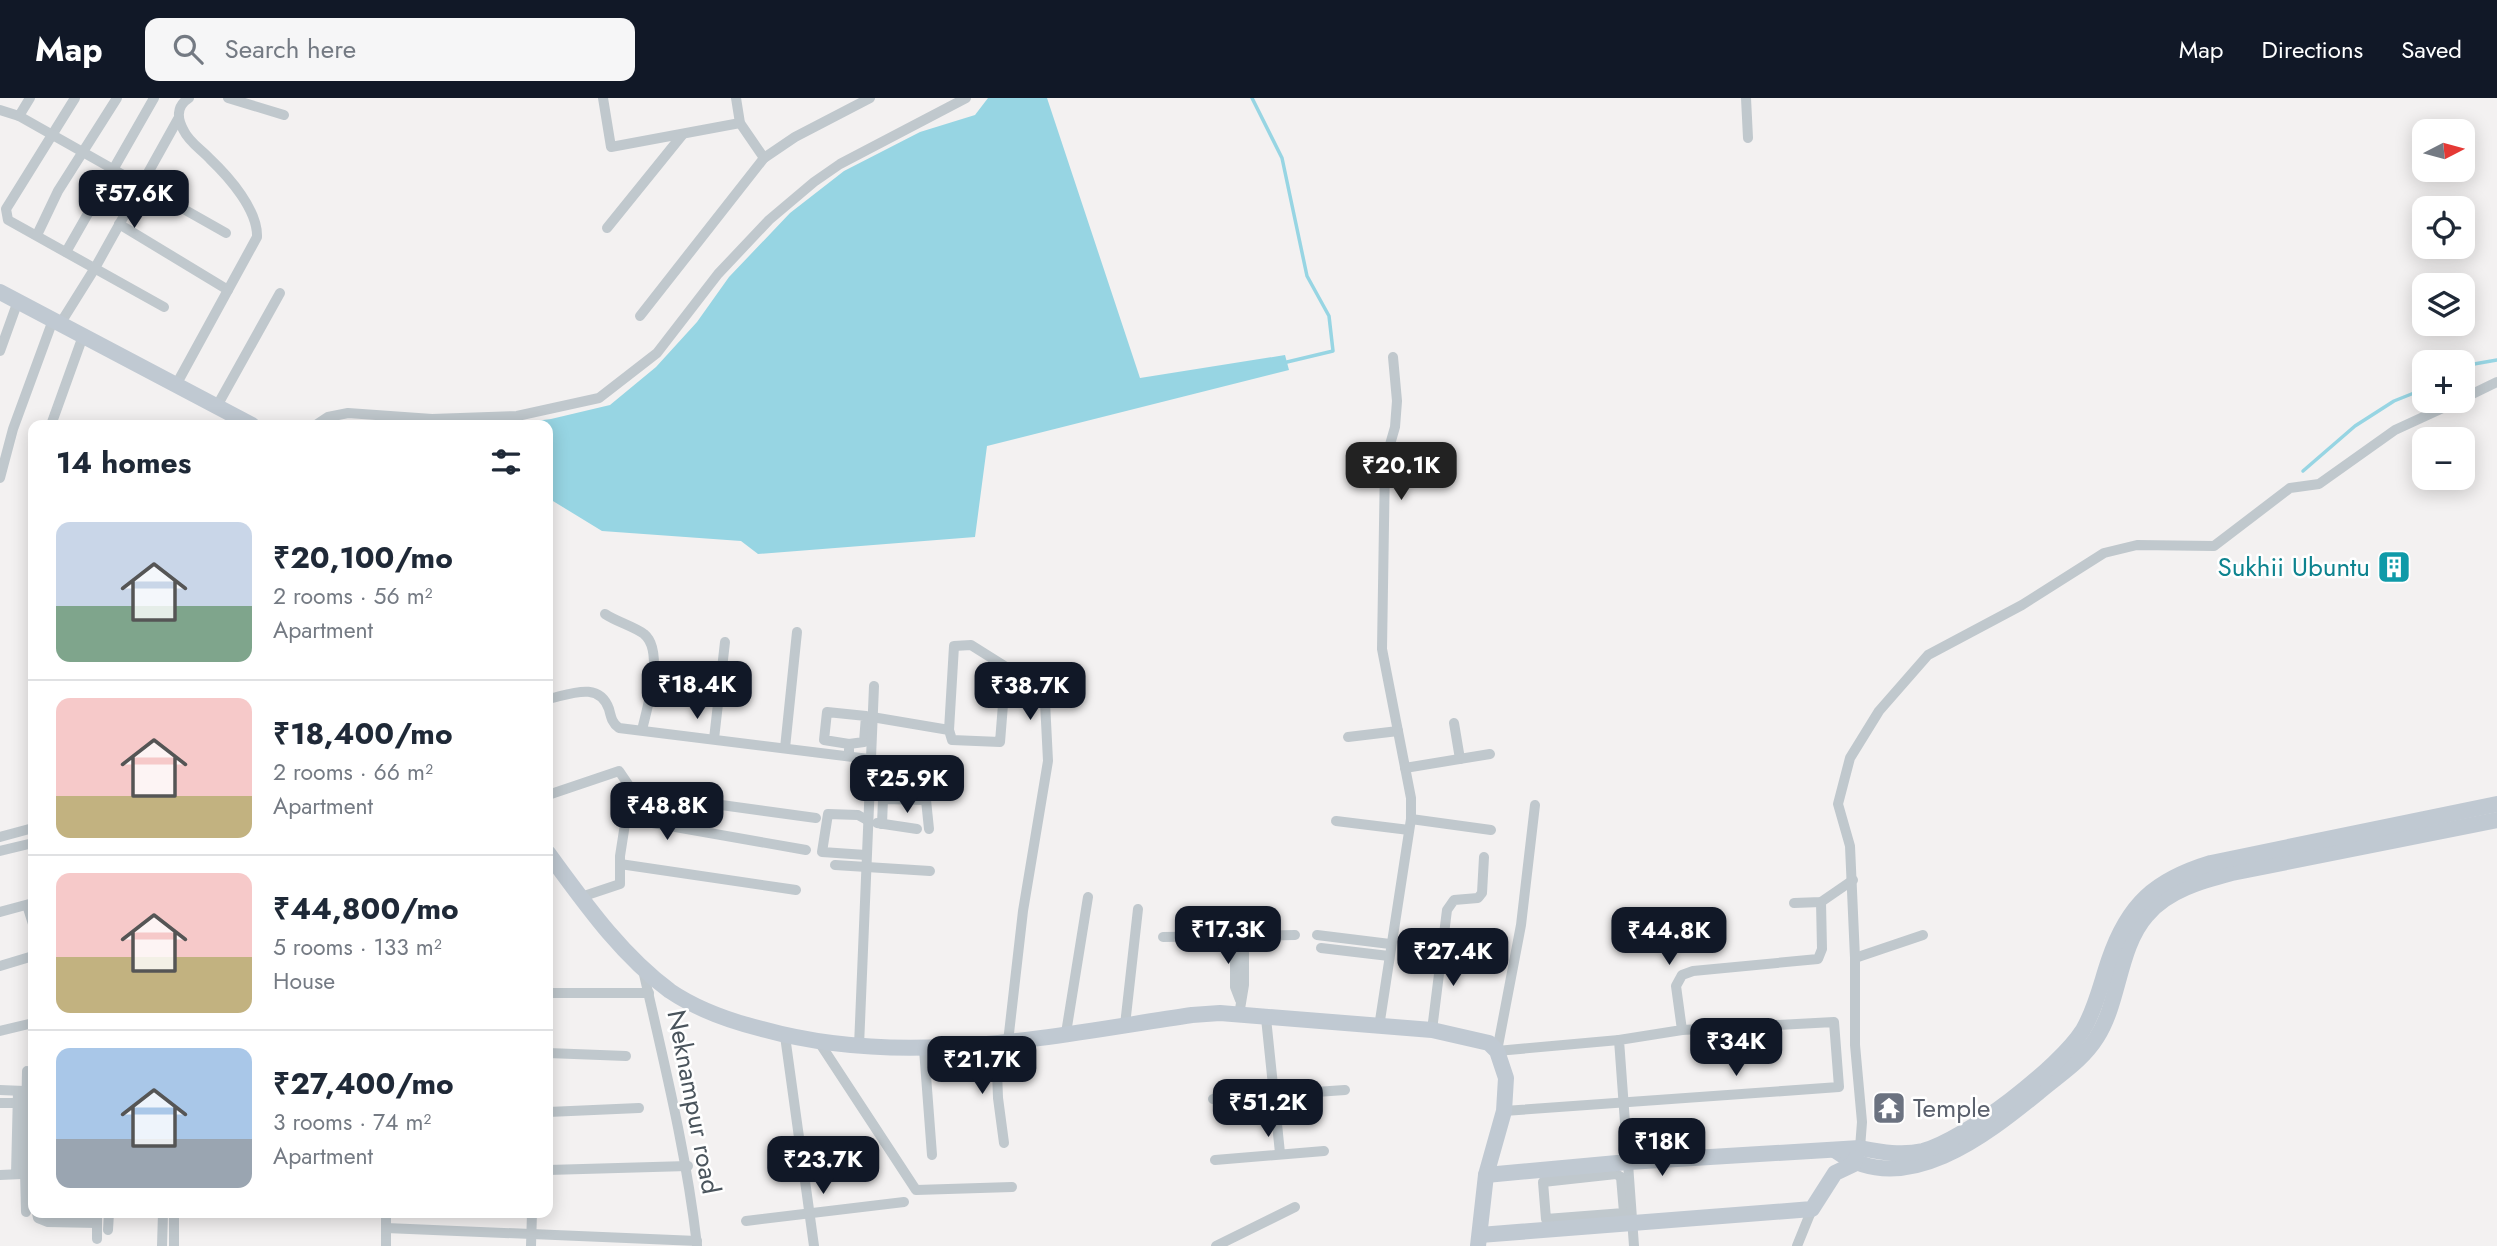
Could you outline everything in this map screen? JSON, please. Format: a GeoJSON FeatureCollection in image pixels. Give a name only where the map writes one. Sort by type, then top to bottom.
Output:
{"type":"FeatureCollection","features":[{"type":"Feature","properties":{"kind":"street"},"geometry":{"type":"LineString","coordinates":[[19,116],[30,98]]}},
{"type":"Feature","properties":{"kind":"street"},"geometry":{"type":"LineString","coordinates":[[75,98],[6,209],[8,220],[164,307]]}},
{"type":"Feature","properties":{"kind":"street"},"geometry":{"type":"LineString","coordinates":[[37,235],[58,191],[117,98]]}},
{"type":"Feature","properties":{"kind":"street"},"geometry":{"type":"LineString","coordinates":[[66,252],[116,169],[154,98]]}},
{"type":"Feature","properties":{"kind":"street"},"geometry":{"type":"LineString","coordinates":[[0,478],[13,429],[57,322],[95,268],[178,119],[179,108],[189,98]]}},
{"type":"Feature","properties":{"kind":"street"},"geometry":{"type":"LineString","coordinates":[[228,98],[284,115]]}},
{"type":"Feature","properties":{"kind":"street"},"geometry":{"type":"LineString","coordinates":[[603,98],[611,147],[740,123]]}},
{"type":"Feature","properties":{"kind":"street"},"geometry":{"type":"LineString","coordinates":[[736,98],[740,123],[764,158]]}},
{"type":"Feature","properties":{"kind":"street"},"geometry":{"type":"LineString","coordinates":[[640,316],[764,158],[795,137],[870,98]]}},
{"type":"Feature","properties":{"kind":"street"},"geometry":{"type":"LineString","coordinates":[[324,420],[348,413],[432,419],[517,416],[599,398],[657,353],[718,274],[769,220],[814,182],[840,164],[966,98]]}},
{"type":"Feature","properties":{"kind":"street"},"geometry":{"type":"LineString","coordinates":[[1746,98],[1748,138]]}},
{"type":"Feature","properties":{"kind":"street"},"geometry":{"type":"LineString","coordinates":[[0,110],[19,116],[53,134],[226,233]]}},
{"type":"Feature","properties":{"kind":"street"},"geometry":{"type":"LineString","coordinates":[[176,384],[257,237],[257,226],[242,197],[214,162],[185,134],[178,119]]}},
{"type":"Feature","properties":{"kind":"street"},"geometry":{"type":"LineString","coordinates":[[607,228],[683,134]]}},
{"type":"Feature","properties":{"kind":"street"},"geometry":{"type":"LineString","coordinates":[[119,224],[228,290]]}},
{"type":"Feature","properties":{"kind":"street"},"geometry":{"type":"LineString","coordinates":[[0,292],[243,420]]}},
{"type":"Feature","properties":{"kind":"street"},"geometry":{"type":"LineString","coordinates":[[217,406],[280,293]]}},
{"type":"Feature","properties":{"kind":"street"},"geometry":{"type":"LineString","coordinates":[[0,351],[18,302]]}},
{"type":"Feature","properties":{"kind":"street"},"geometry":{"type":"LineString","coordinates":[[54,420],[83,336]]}},
{"type":"Feature","properties":{"kind":"street"},"geometry":{"type":"LineString","coordinates":[[1380,1027],[1410,824],[1410,798],[1382,649],[1385,462],[1395,427],[1397,401],[1393,358]]}},
{"type":"Feature","properties":{"kind":"street"},"geometry":{"type":"LineString","coordinates":[[2475,393],[2497,382]]}},
{"type":"Feature","properties":{"kind":"street"},"geometry":{"type":"LineString","coordinates":[[1854,1164],[1860,1148],[1862,1122],[1855,1045],[1853,880],[1850,846],[1838,804],[1850,758],[1879,711],[1928,655],[2022,605],[2104,553],[2137,545],[2214,546],[2290,488],[2319,484],[2395,430],[2432,413]]}},
{"type":"Feature","properties":{"kind":"street"},"geometry":{"type":"LineString","coordinates":[[605,614],[642,633],[654,651],[653,676],[642,730]]}},
{"type":"Feature","properties":{"kind":"street"},"geometry":{"type":"LineString","coordinates":[[785,748],[797,632]]}},
{"type":"Feature","properties":{"kind":"street"},"geometry":{"type":"LineString","coordinates":[[714,739],[725,642]]}},
{"type":"Feature","properties":{"kind":"street"},"geometry":{"type":"LineString","coordinates":[[971,645],[1006,667],[1002,740],[952,740],[949,730],[954,646],[971,645]]}},
{"type":"Feature","properties":{"kind":"street"},"geometry":{"type":"LineString","coordinates":[[1004,1143],[998,1098],[1002,1044],[1048,761],[1044,682]]}},
{"type":"Feature","properties":{"kind":"street"},"geometry":{"type":"LineString","coordinates":[[859,1046],[863,859],[874,686]]}},
{"type":"Feature","properties":{"kind":"street"},"geometry":{"type":"LineString","coordinates":[[553,698],[599,692],[605,699],[613,724],[619,728],[869,759]]}},
{"type":"Feature","properties":{"kind":"street"},"geometry":{"type":"LineString","coordinates":[[827,712],[866,716],[864,742],[849,744],[824,740],[827,712]]}},
{"type":"Feature","properties":{"kind":"street"},"geometry":{"type":"LineString","coordinates":[[872,717],[949,730]]}},
{"type":"Feature","properties":{"kind":"street"},"geometry":{"type":"LineString","coordinates":[[1454,723],[1460,759]]}},
{"type":"Feature","properties":{"kind":"street"},"geometry":{"type":"LineString","coordinates":[[1348,737],[1398,731]]}},
{"type":"Feature","properties":{"kind":"street"},"geometry":{"type":"LineString","coordinates":[[849,744],[849,756]]}},
{"type":"Feature","properties":{"kind":"street"},"geometry":{"type":"LineString","coordinates":[[1405,768],[1490,754]]}},
{"type":"Feature","properties":{"kind":"street"},"geometry":{"type":"LineString","coordinates":[[553,793],[619,771],[634,793],[816,818]]}},
{"type":"Feature","properties":{"kind":"street"},"geometry":{"type":"LineString","coordinates":[[868,790],[939,796]]}},
{"type":"Feature","properties":{"kind":"street"},"geometry":{"type":"LineString","coordinates":[[882,824],[884,798],[926,800],[923,829],[882,824],[865,821],[858,815],[828,814],[822,852],[930,871]]}},
{"type":"Feature","properties":{"kind":"street"},"geometry":{"type":"LineString","coordinates":[[1486,1175],[1628,1161],[1860,1148],[1896,1154],[1924,1150],[1986,1116],[2031,1083],[2082,1031],[2099,995],[2124,922],[2154,889],[2184,871],[2279,847],[2497,804]]}},
{"type":"Feature","properties":{"kind":"street"},"geometry":{"type":"LineString","coordinates":[[1497,1051],[1521,925],[1535,805]]}},
{"type":"Feature","properties":{"kind":"street"},"geometry":{"type":"LineString","coordinates":[[581,897],[620,884],[625,824],[630,820],[806,850]]}},
{"type":"Feature","properties":{"kind":"street"},"geometry":{"type":"LineString","coordinates":[[1797,1246],[1812,1209],[1835,1173],[1854,1164],[1899,1168],[1921,1164],[1977,1140],[2081,1058],[2098,1035],[2132,942],[2146,916],[2165,899],[2199,882],[2232,873],[2497,820]]}},
{"type":"Feature","properties":{"kind":"street"},"geometry":{"type":"LineString","coordinates":[[1336,821],[1491,830]]}},
{"type":"Feature","properties":{"kind":"street"},"geometry":{"type":"LineString","coordinates":[[0,836],[28,829]]}},
{"type":"Feature","properties":{"kind":"street"},"geometry":{"type":"LineString","coordinates":[[0,851],[28,844]]}},
{"type":"Feature","properties":{"kind":"street"},"geometry":{"type":"LineString","coordinates":[[1432,1030],[1447,909],[1454,900],[1478,898],[1482,893],[1484,857]]}},
{"type":"Feature","properties":{"kind":"street"},"geometry":{"type":"LineString","coordinates":[[835,865],[863,859]]}},
{"type":"Feature","properties":{"kind":"street"},"geometry":{"type":"LineString","coordinates":[[553,860],[612,938],[669,990],[715,1015],[785,1036],[859,1046],[924,1049],[1002,1044],[1239,1007],[1266,1018],[1432,1030],[1489,1043],[1497,1051],[1506,1078],[1503,1111],[1486,1175],[1479,1241],[1627,1221],[1812,1209]]}},
{"type":"Feature","properties":{"kind":"street"},"geometry":{"type":"LineString","coordinates":[[620,864],[796,890]]}},
{"type":"Feature","properties":{"kind":"street"},"geometry":{"type":"LineString","coordinates":[[1794,903],[1821,902],[1853,880]]}},
{"type":"Feature","properties":{"kind":"street"},"geometry":{"type":"LineString","coordinates":[[1066,1033],[1088,897]]}},
{"type":"Feature","properties":{"kind":"street"},"geometry":{"type":"LineString","coordinates":[[1682,1030],[1676,986],[1682,975],[1693,971],[1818,958],[1822,949],[1821,902]]}},
{"type":"Feature","properties":{"kind":"street"},"geometry":{"type":"LineString","coordinates":[[0,912],[28,905]]}},
{"type":"Feature","properties":{"kind":"street"},"geometry":{"type":"LineString","coordinates":[[1125,1025],[1138,909]]}},
{"type":"Feature","properties":{"kind":"street"},"geometry":{"type":"LineString","coordinates":[[1855,958],[1923,934]]}},
{"type":"Feature","properties":{"kind":"street"},"geometry":{"type":"LineString","coordinates":[[1163,937],[1295,935]]}},
{"type":"Feature","properties":{"kind":"street"},"geometry":{"type":"LineString","coordinates":[[1317,935],[1390,950]]}},
{"type":"Feature","properties":{"kind":"street"},"geometry":{"type":"LineString","coordinates":[[1239,1007],[1235,986],[1240,936]]}},
{"type":"Feature","properties":{"kind":"street"},"geometry":{"type":"LineString","coordinates":[[1321,948],[1390,950]]}},
{"type":"Feature","properties":{"kind":"street"},"geometry":{"type":"LineString","coordinates":[[0,965],[28,957]]}},
{"type":"Feature","properties":{"kind":"street","name":"Neknampur road"},"geometry":{"type":"LineString","coordinates":[[643,967],[688,1166],[697,1243]]}},
{"type":"Feature","properties":{"kind":"street"},"geometry":{"type":"LineString","coordinates":[[553,993],[649,993]]}},
{"type":"Feature","properties":{"kind":"street"},"geometry":{"type":"LineString","coordinates":[[1266,1018],[1280,1153]]}},
{"type":"Feature","properties":{"kind":"street"},"geometry":{"type":"LineString","coordinates":[[1497,1051],[1619,1040],[1682,1030],[1834,1022],[1839,1087],[1503,1111]]}},
{"type":"Feature","properties":{"kind":"street"},"geometry":{"type":"LineString","coordinates":[[0,1031],[28,1024]]}},
{"type":"Feature","properties":{"kind":"street"},"geometry":{"type":"LineString","coordinates":[[785,1036],[814,1246]]}},
{"type":"Feature","properties":{"kind":"street"},"geometry":{"type":"LineString","coordinates":[[1619,1040],[1628,1161],[1627,1221]]}},
{"type":"Feature","properties":{"kind":"street"},"geometry":{"type":"LineString","coordinates":[[818,1042],[916,1190],[1012,1186]]}},
{"type":"Feature","properties":{"kind":"street"},"geometry":{"type":"LineString","coordinates":[[924,1049],[932,1155]]}},
{"type":"Feature","properties":{"kind":"street"},"geometry":{"type":"LineString","coordinates":[[553,1053],[626,1056]]}},
{"type":"Feature","properties":{"kind":"street"},"geometry":{"type":"LineString","coordinates":[[25,1172],[18,1103],[27,1072]]}},
{"type":"Feature","properties":{"kind":"street"},"geometry":{"type":"LineString","coordinates":[[0,1090],[22,1091]]}},
{"type":"Feature","properties":{"kind":"street"},"geometry":{"type":"LineString","coordinates":[[1213,1099],[1345,1090]]}},
{"type":"Feature","properties":{"kind":"street"},"geometry":{"type":"LineString","coordinates":[[22,1091],[25,1172]]}},
{"type":"Feature","properties":{"kind":"street"},"geometry":{"type":"LineString","coordinates":[[0,1102],[18,1103]]}},
{"type":"Feature","properties":{"kind":"street"},"geometry":{"type":"LineString","coordinates":[[553,1112],[639,1108]]}},
{"type":"Feature","properties":{"kind":"street"},"geometry":{"type":"LineString","coordinates":[[802,1160],[873,1150]]}},
{"type":"Feature","properties":{"kind":"street"},"geometry":{"type":"LineString","coordinates":[[1215,1160],[1324,1151]]}},
{"type":"Feature","properties":{"kind":"street"},"geometry":{"type":"LineString","coordinates":[[1836,1151],[1854,1164]]}},
{"type":"Feature","properties":{"kind":"street"},"geometry":{"type":"LineString","coordinates":[[553,1170],[688,1166]]}},
{"type":"Feature","properties":{"kind":"street"},"geometry":{"type":"LineString","coordinates":[[0,1175],[25,1172]]}},
{"type":"Feature","properties":{"kind":"street"},"geometry":{"type":"LineString","coordinates":[[1627,1221],[1546,1219],[1543,1182],[1616,1174],[1621,1177],[1627,1221],[1634,1246]]}},
{"type":"Feature","properties":{"kind":"street"},"geometry":{"type":"LineString","coordinates":[[746,1221],[904,1202]]}},
{"type":"Feature","properties":{"kind":"street"},"geometry":{"type":"LineString","coordinates":[[1216,1246],[1295,1208]]}},
{"type":"Feature","properties":{"kind":"street"},"geometry":{"type":"LineString","coordinates":[[39,1218],[42,1221],[97,1218],[97,1239]]}},
{"type":"Feature","properties":{"kind":"street"},"geometry":{"type":"LineString","coordinates":[[108,1218],[108,1230]]}},
{"type":"Feature","properties":{"kind":"street"},"geometry":{"type":"LineString","coordinates":[[163,1218],[163,1246]]}},
{"type":"Feature","properties":{"kind":"street"},"geometry":{"type":"LineString","coordinates":[[174,1218],[174,1246]]}},
{"type":"Feature","properties":{"kind":"street"},"geometry":{"type":"LineString","coordinates":[[386,1218],[386,1246]]}},
{"type":"Feature","properties":{"kind":"street"},"geometry":{"type":"LineString","coordinates":[[531,1241],[532,1218]]}},
{"type":"Feature","properties":{"kind":"street"},"geometry":{"type":"LineString","coordinates":[[386,1228],[531,1241],[697,1243]]}},
{"type":"Feature","properties":{"kind":"water"},"geometry":{"type":"Polygon","coordinates":[[[988,98],[1047,98],[1140,378],[1285,355],[1289,370],[987,446],[975,537],[758,554],[741,541],[602,531],[553,501],[553,420],[543,420],[610,405],[656,367],[697,322],[729,277],[790,213],[844,171],[920,132],[975,115],[988,98]]]}},
{"type":"Feature","properties":{"kind":"waterway"},"geometry":{"type":"LineString","coordinates":[[1252,98],[1282,158],[1307,276],[1329,316],[1333,351],[1287,362]]}},
{"type":"Feature","properties":{"kind":"waterway"},"geometry":{"type":"LineString","coordinates":[[2475,364],[2497,360]]}},
{"type":"Feature","properties":{"kind":"waterway"},"geometry":{"type":"LineString","coordinates":[[2303,471],[2355,426],[2394,401],[2412,394]]}},
{"type":"Feature","properties":{"kind":"place","name":"Sukhii Ubuntu"},"geometry":{"type":"Point","coordinates":[2394,567]}},
{"type":"Feature","properties":{"kind":"place","name":"Temple"},"geometry":{"type":"Point","coordinates":[1889,1108]}}]}
